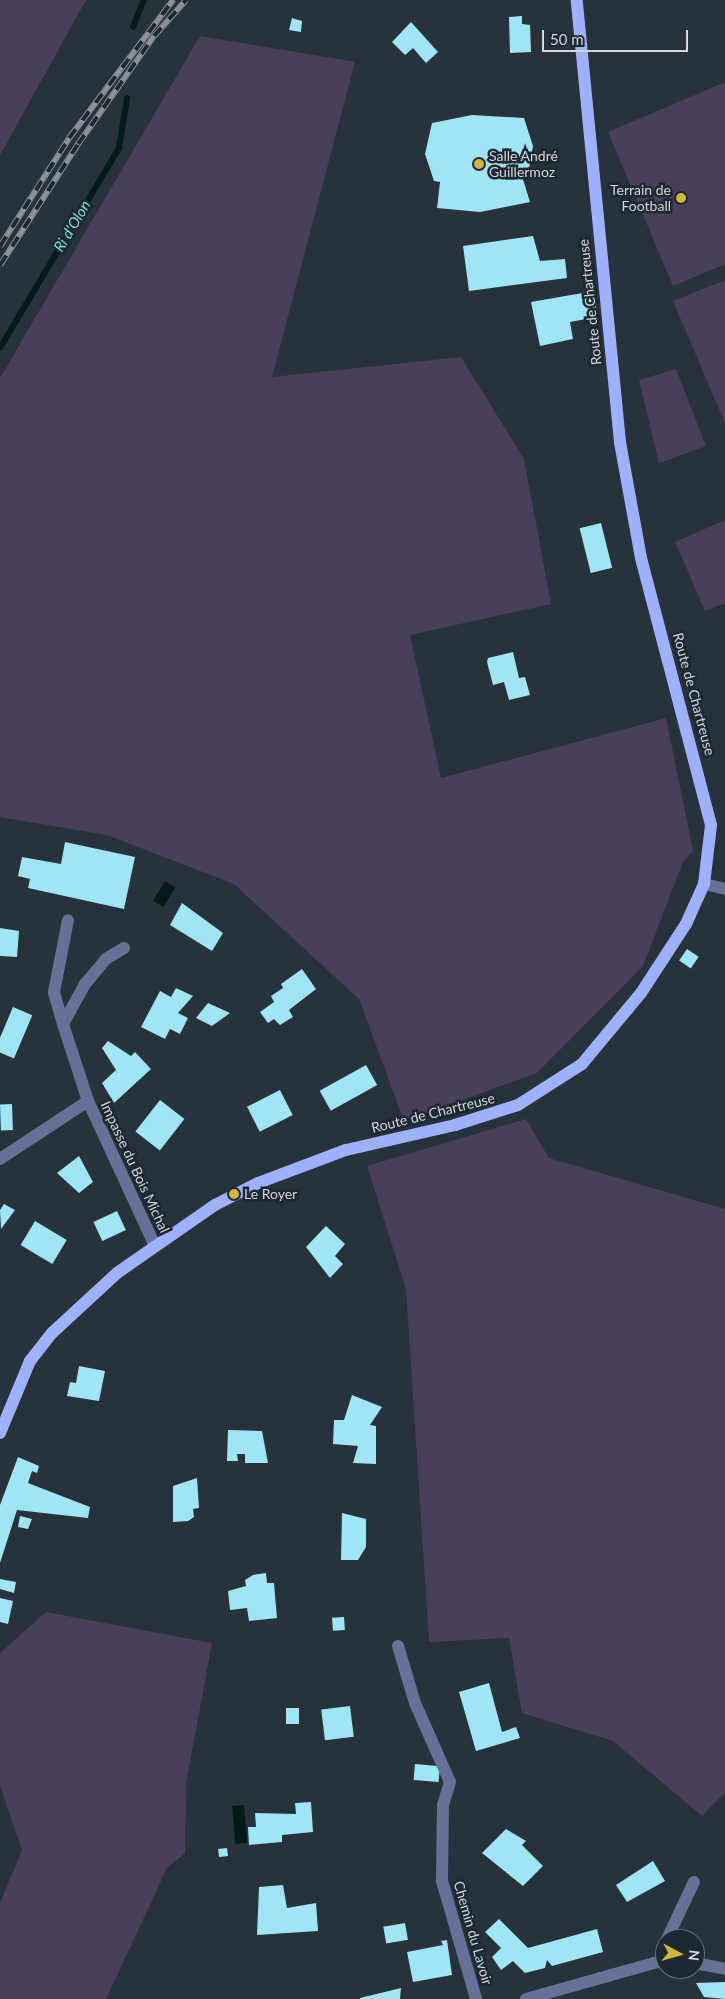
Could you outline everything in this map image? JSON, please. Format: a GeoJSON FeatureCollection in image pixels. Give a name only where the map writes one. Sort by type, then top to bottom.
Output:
{"type":"FeatureCollection","features":[{"type":"Feature","properties":{"kind":"main road","name":"Route de Chartreuse"},"geometry":{"type":"LineString","coordinates":[[0,1433],[30,1360],[46,1340],[79,1306],[155,1246],[234,1194],[295,1168],[346,1150],[488,1117],[548,1090],[582,1064],[641,993],[686,924],[704,884],[711,825],[641,558],[620,442],[577,0]]}},
{"type":"Feature","properties":{"kind":"street"},"geometry":{"type":"LineString","coordinates":[[704,884],[725,889]]}},
{"type":"Feature","properties":{"kind":"street","name":"Impasse du Bois Michal"},"geometry":{"type":"LineString","coordinates":[[68,920],[54,992],[88,1101],[155,1246]]}},
{"type":"Feature","properties":{"kind":"street"},"geometry":{"type":"LineString","coordinates":[[63,1024],[84,984],[106,959],[124,948]]}},
{"type":"Feature","properties":{"kind":"street","name":"Impasse du Bois Michal"},"geometry":{"type":"LineString","coordinates":[[0,1159],[88,1101]]}},
{"type":"Feature","properties":{"kind":"street","name":"Chemin du Lavoir"},"geometry":{"type":"LineString","coordinates":[[398,1646],[415,1703],[450,1782],[443,1805],[442,1881],[476,1999]]}},
{"type":"Feature","properties":{"kind":"street"},"geometry":{"type":"LineString","coordinates":[[672,1929],[694,1882]]}},
{"type":"Feature","properties":{"kind":"street"},"geometry":{"type":"LineString","coordinates":[[526,1999],[655,1962]]}},
{"type":"Feature","properties":{"kind":"street"},"geometry":{"type":"LineString","coordinates":[[705,1965],[725,1969]]}},
{"type":"Feature","properties":{"kind":"shaded area"},"geometry":{"type":"Polygon","coordinates":[[[0,0],[86,0],[0,155],[0,0]]]}},
{"type":"Feature","properties":{"kind":"shaded area"},"geometry":{"type":"Polygon","coordinates":[[[200,36],[355,62],[272,377],[461,357],[524,459],[551,604],[410,635],[441,778],[666,718],[693,851],[683,862],[643,966],[537,1073],[404,1121],[359,999],[234,884],[107,835],[0,817],[0,378],[200,36]]]}},
{"type":"Feature","properties":{"kind":"shaded area","name":"Terrain de Football"},"geometry":{"type":"Polygon","coordinates":[[[725,82],[725,264],[673,286],[608,132],[725,82]]]}},
{"type":"Feature","properties":{"kind":"shaded area"},"geometry":{"type":"Polygon","coordinates":[[[725,280],[725,423],[673,301],[725,280]]]}},
{"type":"Feature","properties":{"kind":"shaded area"},"geometry":{"type":"Polygon","coordinates":[[[676,369],[706,446],[659,463],[639,380],[676,369]]]}},
{"type":"Feature","properties":{"kind":"shaded area"},"geometry":{"type":"Polygon","coordinates":[[[725,520],[725,603],[705,611],[675,542],[725,520]]]}},
{"type":"Feature","properties":{"kind":"shaded area"},"geometry":{"type":"Polygon","coordinates":[[[165,881],[175,887],[163,907],[153,901],[165,881]]]}},
{"type":"Feature","properties":{"kind":"shaded area"},"geometry":{"type":"Polygon","coordinates":[[[526,1119],[549,1158],[725,1209],[725,1792],[702,1816],[613,1741],[522,1713],[509,1638],[429,1642],[406,1289],[367,1166],[526,1119]]]}},
{"type":"Feature","properties":{"kind":"shaded area"},"geometry":{"type":"Polygon","coordinates":[[[46,1612],[212,1643],[186,1784],[185,1853],[167,1868],[106,1999],[0,1999],[0,1903],[22,1850],[0,1786],[0,1653],[46,1612]]]}},
{"type":"Feature","properties":{"kind":"shaded area"},"geometry":{"type":"Polygon","coordinates":[[[244,1805],[247,1843],[235,1844],[232,1806],[244,1805]]]}},
{"type":"Feature","properties":{"kind":"building"},"geometry":{"type":"Polygon","coordinates":[[[522,16],[522,24],[530,25],[531,52],[510,53],[509,17],[522,16]]]}},
{"type":"Feature","properties":{"kind":"building"},"geometry":{"type":"Polygon","coordinates":[[[292,18],[302,21],[301,32],[289,30],[292,18]]]}},
{"type":"Feature","properties":{"kind":"building"},"geometry":{"type":"Polygon","coordinates":[[[411,22],[438,52],[426,63],[413,48],[405,55],[392,42],[411,22]]]}},
{"type":"Feature","properties":{"kind":"building","name":"Salle André Guillermoz"},"geometry":{"type":"Polygon","coordinates":[[[472,115],[524,118],[533,146],[528,174],[522,176],[530,202],[480,212],[437,208],[440,182],[434,181],[425,154],[432,123],[472,115]]]}},
{"type":"Feature","properties":{"kind":"building"},"geometry":{"type":"Polygon","coordinates":[[[533,236],[540,261],[565,259],[567,278],[469,291],[463,246],[533,236]]]}},
{"type":"Feature","properties":{"kind":"building"},"geometry":{"type":"Polygon","coordinates":[[[594,291],[597,317],[570,322],[573,339],[540,346],[531,302],[594,291]]]}},
{"type":"Feature","properties":{"kind":"building"},"geometry":{"type":"Polygon","coordinates":[[[601,523],[612,568],[591,573],[580,528],[601,523]]]}},
{"type":"Feature","properties":{"kind":"building"},"geometry":{"type":"Polygon","coordinates":[[[513,652],[519,678],[525,677],[530,695],[509,700],[504,682],[493,685],[487,662],[488,658],[513,652]]]}},
{"type":"Feature","properties":{"kind":"building"},"geometry":{"type":"Polygon","coordinates":[[[65,842],[135,857],[124,909],[28,888],[30,879],[18,876],[22,857],[61,864],[65,842]]]}},
{"type":"Feature","properties":{"kind":"building"},"geometry":{"type":"Polygon","coordinates":[[[182,903],[223,933],[212,951],[170,925],[182,903]]]}},
{"type":"Feature","properties":{"kind":"building"},"geometry":{"type":"Polygon","coordinates":[[[0,928],[19,931],[17,957],[0,956],[0,928]]]}},
{"type":"Feature","properties":{"kind":"building"},"geometry":{"type":"Polygon","coordinates":[[[687,949],[699,957],[691,968],[679,961],[687,949]]]}},
{"type":"Feature","properties":{"kind":"building"},"geometry":{"type":"Polygon","coordinates":[[[302,969],[316,989],[289,1010],[293,1017],[280,1025],[274,1019],[268,1023],[260,1012],[274,1002],[271,996],[283,988],[281,984],[302,969]]]}},
{"type":"Feature","properties":{"kind":"building"},"geometry":{"type":"Polygon","coordinates":[[[176,988],[193,996],[178,1013],[188,1018],[180,1034],[170,1029],[165,1039],[141,1027],[160,991],[171,997],[176,988]]]}},
{"type":"Feature","properties":{"kind":"building"},"geometry":{"type":"Polygon","coordinates":[[[208,1003],[230,1013],[212,1026],[196,1018],[208,1003]]]}},
{"type":"Feature","properties":{"kind":"building"},"geometry":{"type":"Polygon","coordinates":[[[13,1007],[32,1015],[14,1058],[0,1053],[0,1038],[13,1007]]]}},
{"type":"Feature","properties":{"kind":"building"},"geometry":{"type":"Polygon","coordinates":[[[108,1041],[131,1056],[135,1052],[151,1069],[114,1103],[102,1083],[116,1070],[102,1048],[108,1041]]]}},
{"type":"Feature","properties":{"kind":"building"},"geometry":{"type":"Polygon","coordinates":[[[366,1065],[377,1085],[331,1111],[320,1091],[366,1065]]]}},
{"type":"Feature","properties":{"kind":"building"},"geometry":{"type":"Polygon","coordinates":[[[280,1090],[293,1115],[260,1132],[247,1107],[280,1090]]]}},
{"type":"Feature","properties":{"kind":"building"},"geometry":{"type":"Polygon","coordinates":[[[160,1100],[184,1119],[160,1151],[135,1132],[160,1100]]]}},
{"type":"Feature","properties":{"kind":"building"},"geometry":{"type":"Polygon","coordinates":[[[0,1104],[12,1104],[13,1130],[1,1130],[0,1104]]]}},
{"type":"Feature","properties":{"kind":"building"},"geometry":{"type":"Polygon","coordinates":[[[79,1156],[93,1182],[79,1193],[57,1173],[79,1156]]]}},
{"type":"Feature","properties":{"kind":"building"},"geometry":{"type":"Polygon","coordinates":[[[4,1204],[15,1210],[1,1229],[0,1210],[4,1204]]]}},
{"type":"Feature","properties":{"kind":"building"},"geometry":{"type":"Polygon","coordinates":[[[117,1211],[126,1230],[102,1241],[93,1222],[117,1211]]]}},
{"type":"Feature","properties":{"kind":"building"},"geometry":{"type":"Polygon","coordinates":[[[35,1221],[67,1240],[52,1264],[21,1245],[35,1221]]]}},
{"type":"Feature","properties":{"kind":"building"},"geometry":{"type":"Polygon","coordinates":[[[326,1226],[345,1244],[335,1256],[343,1264],[330,1278],[306,1247],[326,1226]]]}},
{"type":"Feature","properties":{"kind":"building"},"geometry":{"type":"Polygon","coordinates":[[[79,1366],[105,1371],[99,1401],[67,1396],[70,1382],[76,1383],[79,1366]]]}},
{"type":"Feature","properties":{"kind":"building"},"geometry":{"type":"Polygon","coordinates":[[[352,1395],[382,1407],[370,1425],[376,1426],[376,1464],[353,1463],[358,1446],[333,1444],[334,1420],[344,1420],[352,1395]]]}},
{"type":"Feature","properties":{"kind":"building"},"geometry":{"type":"Polygon","coordinates":[[[228,1430],[262,1431],[268,1463],[245,1463],[245,1454],[237,1454],[238,1461],[227,1461],[228,1430]]]}},
{"type":"Feature","properties":{"kind":"building"},"geometry":{"type":"Polygon","coordinates":[[[18,1457],[39,1466],[37,1473],[32,1471],[28,1483],[90,1507],[88,1518],[17,1510],[0,1563],[0,1505],[18,1457]]]}},
{"type":"Feature","properties":{"kind":"building"},"geometry":{"type":"Polygon","coordinates":[[[197,1478],[199,1508],[193,1509],[194,1517],[188,1521],[173,1522],[173,1486],[197,1478]]]}},
{"type":"Feature","properties":{"kind":"building"},"geometry":{"type":"Polygon","coordinates":[[[342,1513],[366,1519],[366,1547],[358,1560],[341,1560],[342,1513]]]}},
{"type":"Feature","properties":{"kind":"building"},"geometry":{"type":"Polygon","coordinates":[[[20,1516],[32,1519],[28,1529],[18,1527],[20,1516]]]}},
{"type":"Feature","properties":{"kind":"building"},"geometry":{"type":"Polygon","coordinates":[[[266,1573],[267,1583],[274,1583],[277,1618],[249,1621],[247,1608],[230,1610],[228,1591],[246,1586],[245,1580],[253,1575],[266,1573]]]}},
{"type":"Feature","properties":{"kind":"building"},"geometry":{"type":"Polygon","coordinates":[[[0,1579],[16,1582],[14,1593],[0,1589],[0,1579]]]}},
{"type":"Feature","properties":{"kind":"building"},"geometry":{"type":"Polygon","coordinates":[[[0,1598],[13,1601],[8,1624],[0,1622],[0,1598]]]}},
{"type":"Feature","properties":{"kind":"building"},"geometry":{"type":"Polygon","coordinates":[[[344,1617],[345,1630],[333,1631],[332,1618],[344,1617]]]}},
{"type":"Feature","properties":{"kind":"building"},"geometry":{"type":"Polygon","coordinates":[[[489,1683],[502,1732],[516,1727],[520,1738],[476,1751],[459,1692],[489,1683]]]}},
{"type":"Feature","properties":{"kind":"building"},"geometry":{"type":"Polygon","coordinates":[[[350,1706],[354,1737],[325,1740],[321,1710],[350,1706]]]}},
{"type":"Feature","properties":{"kind":"building"},"geometry":{"type":"Polygon","coordinates":[[[286,1708],[299,1708],[299,1724],[286,1724],[286,1708]]]}},
{"type":"Feature","properties":{"kind":"building"},"geometry":{"type":"Polygon","coordinates":[[[415,1764],[440,1766],[439,1782],[414,1780],[415,1764]]]}},
{"type":"Feature","properties":{"kind":"building"},"geometry":{"type":"Polygon","coordinates":[[[311,1802],[313,1832],[282,1835],[282,1842],[249,1845],[248,1827],[256,1827],[255,1813],[296,1814],[295,1803],[311,1802]]]}},
{"type":"Feature","properties":{"kind":"building"},"geometry":{"type":"Polygon","coordinates":[[[506,1829],[526,1841],[522,1845],[543,1866],[523,1886],[482,1853],[506,1829]]]}},
{"type":"Feature","properties":{"kind":"building"},"geometry":{"type":"Polygon","coordinates":[[[227,1848],[228,1856],[219,1857],[218,1849],[227,1848]]]}},
{"type":"Feature","properties":{"kind":"building"},"geometry":{"type":"Polygon","coordinates":[[[653,1861],[665,1881],[627,1902],[616,1885],[653,1861]]]}},
{"type":"Feature","properties":{"kind":"building"},"geometry":{"type":"Polygon","coordinates":[[[283,1885],[287,1908],[316,1903],[318,1931],[257,1935],[259,1887],[283,1885]]]}},
{"type":"Feature","properties":{"kind":"building"},"geometry":{"type":"Polygon","coordinates":[[[499,1919],[528,1948],[597,1929],[603,1952],[552,1966],[547,1960],[545,1968],[525,1973],[513,1961],[501,1970],[492,1957],[501,1948],[485,1932],[499,1919]]]}},
{"type":"Feature","properties":{"kind":"building"},"geometry":{"type":"Polygon","coordinates":[[[405,1923],[408,1940],[386,1944],[383,1927],[405,1923]]]}},
{"type":"Feature","properties":{"kind":"building"},"geometry":{"type":"Polygon","coordinates":[[[447,1940],[452,1975],[413,1982],[407,1952],[443,1945],[441,1941],[447,1940]]]}},
{"type":"Feature","properties":{"kind":"building"},"geometry":{"type":"Polygon","coordinates":[[[725,1982],[725,1999],[704,1997],[696,1983],[725,1982]]]}},
{"type":"Feature","properties":{"kind":"building"},"geometry":{"type":"Polygon","coordinates":[[[401,1988],[400,1999],[360,1999],[360,1998],[401,1988]]]}},
{"type":"Feature","properties":{"kind":"waterway","name":"Ri d'Olon"},"geometry":{"type":"LineString","coordinates":[[133,27],[144,0]]}},
{"type":"Feature","properties":{"kind":"waterway","name":"Ri d'Olon"},"geometry":{"type":"LineString","coordinates":[[0,348],[119,148],[127,99]]}},
{"type":"Feature","properties":{"kind":"railway"},"geometry":{"type":"LineString","coordinates":[[0,246],[69,138],[173,0]]}},
{"type":"Feature","properties":{"kind":"railway"},"geometry":{"type":"LineString","coordinates":[[0,265],[78,144],[154,36],[186,0]]}},
{"type":"Feature","properties":{"kind":"place","name":"Salle André Guillermoz"},"geometry":{"type":"Point","coordinates":[479,164]}},
{"type":"Feature","properties":{"kind":"place","name":"Terrain de Football"},"geometry":{"type":"Point","coordinates":[681,198]}},
{"type":"Feature","properties":{"kind":"place","name":"Le Royer"},"geometry":{"type":"Point","coordinates":[234,1194]}}]}
